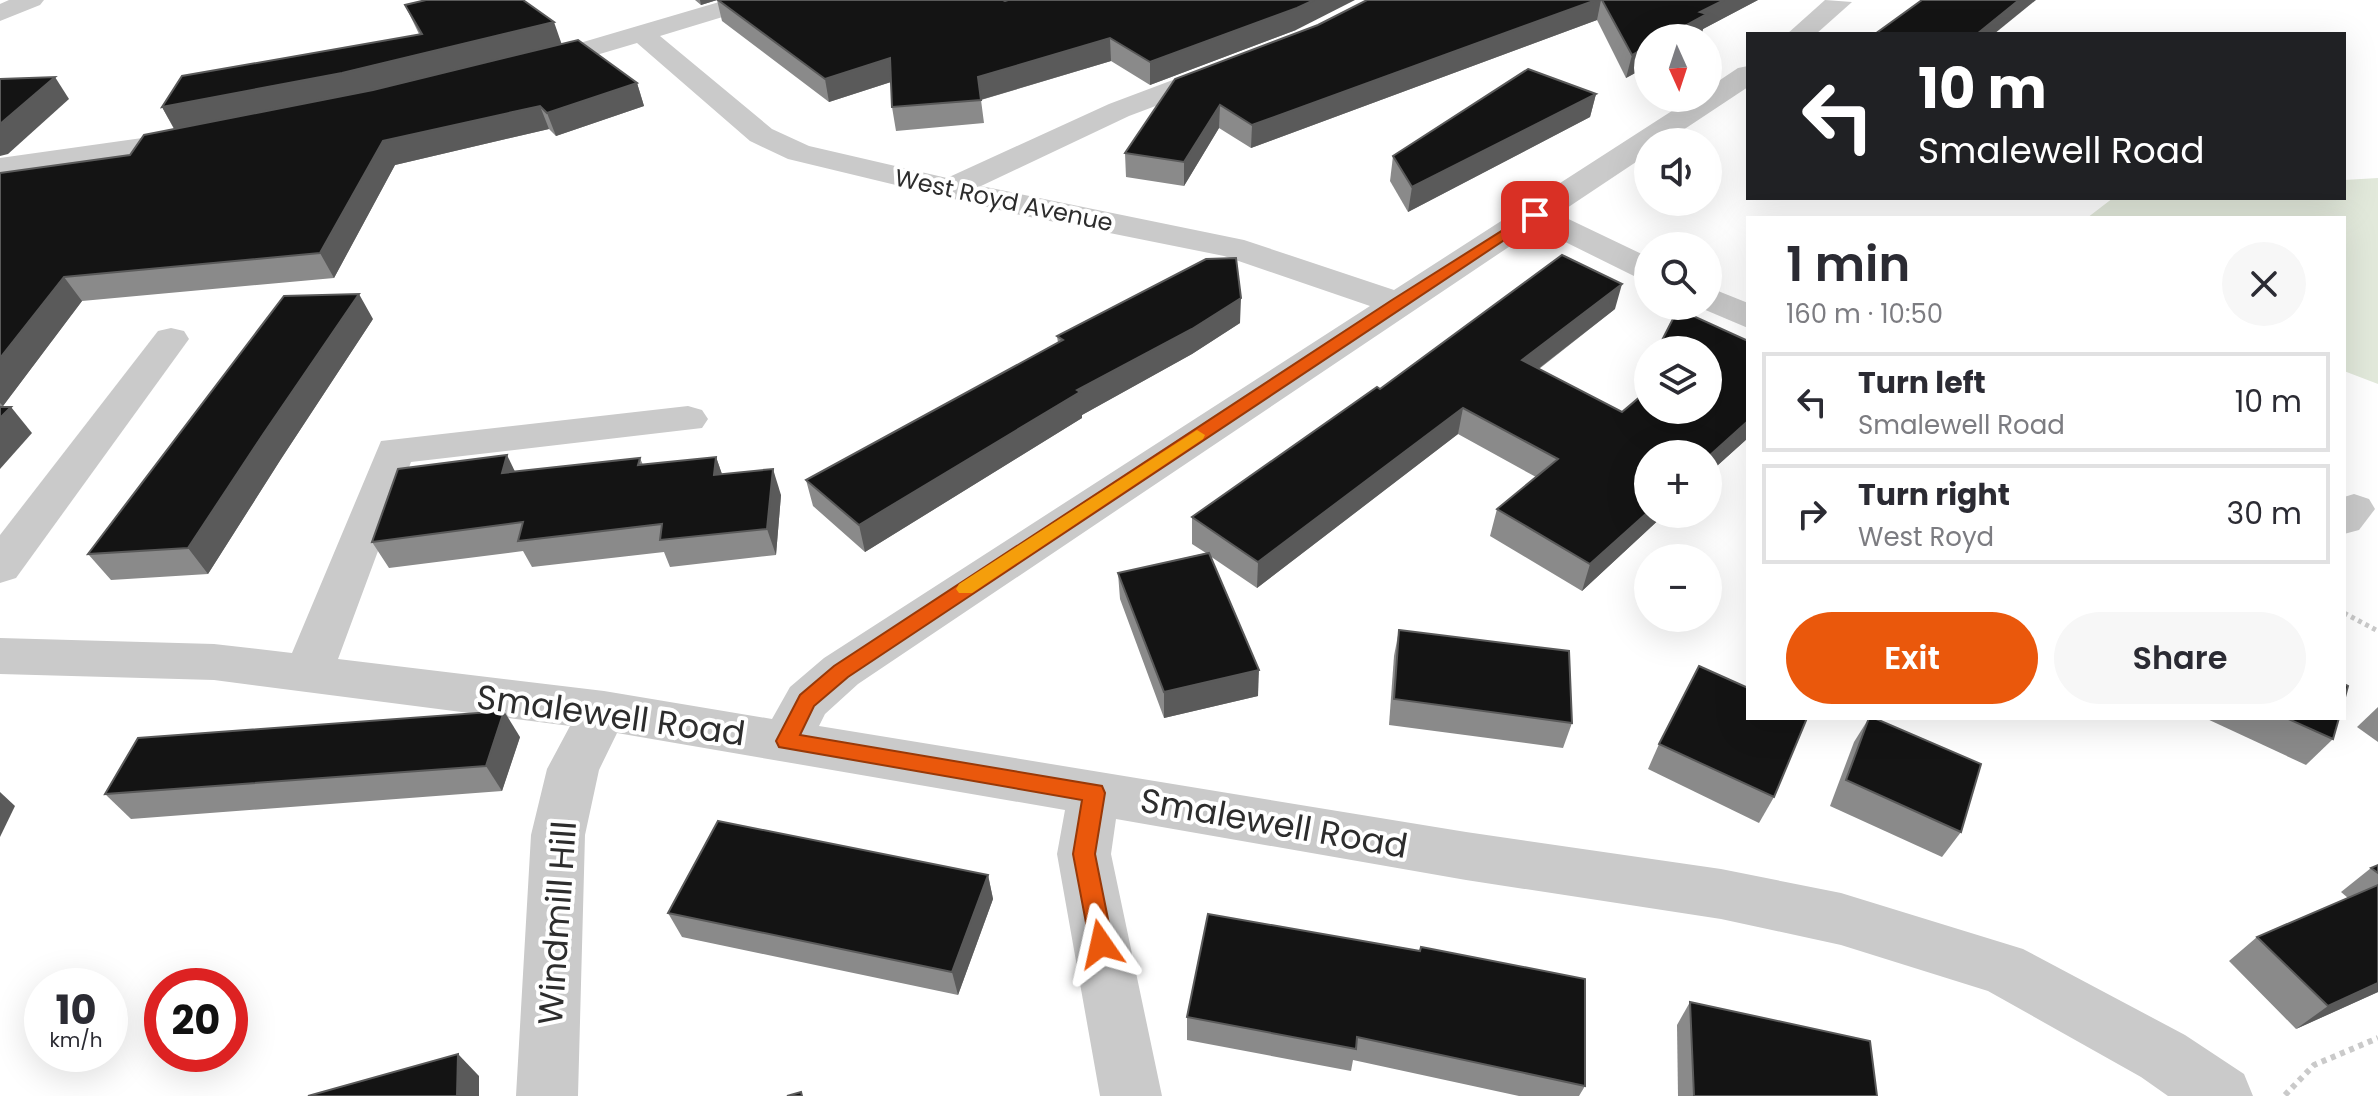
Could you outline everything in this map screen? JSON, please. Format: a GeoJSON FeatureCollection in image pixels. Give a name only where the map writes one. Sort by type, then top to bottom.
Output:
{"type":"FeatureCollection","features":[{"type":"Feature","properties":{"kind":"street"},"geometry":{"type":"LineString","coordinates":[[0,13],[31,0]]}},
{"type":"Feature","properties":{"kind":"street"},"geometry":{"type":"LineString","coordinates":[[510,72],[753,0]]}},
{"type":"Feature","properties":{"kind":"street"},"geometry":{"type":"LineString","coordinates":[[1802,32],[1838,0]]}},
{"type":"Feature","properties":{"kind":"street","name":"West Royd Avenue"},"geometry":{"type":"LineString","coordinates":[[643,35],[761,135],[799,153],[883,174],[954,187],[1020,205],[1232,247],[1397,303]]}},
{"type":"Feature","properties":{"kind":"street"},"geometry":{"type":"LineString","coordinates":[[954,187],[1119,110],[1249,61]]}},
{"type":"Feature","properties":{"kind":"street"},"geometry":{"type":"LineString","coordinates":[[786,741],[807,701],[841,671],[1746,75]]}},
{"type":"Feature","properties":{"kind":"street"},"geometry":{"type":"LineString","coordinates":[[0,167],[219,135]]}},
{"type":"Feature","properties":{"kind":"street"},"geometry":{"type":"LineString","coordinates":[[1535,215],[1634,263]]}},
{"type":"Feature","properties":{"kind":"street"},"geometry":{"type":"LineString","coordinates":[[1722,305],[1746,316]]}},
{"type":"Feature","properties":{"kind":"street"},"geometry":{"type":"LineString","coordinates":[[0,567],[171,339]]}},
{"type":"Feature","properties":{"kind":"street"},"geometry":{"type":"LineString","coordinates":[[308,674],[395,450],[688,419]]}},
{"type":"Feature","properties":{"kind":"street","name":"Smalewell Road"},"geometry":{"type":"LineString","coordinates":[[0,656],[214,662],[604,711],[1466,856],[1721,894],[1841,919],[2002,968],[2163,1056],[2222,1096]]}},
{"type":"Feature","properties":{"kind":"street","name":"Windmill Hill"},"geometry":{"type":"LineString","coordinates":[[547,1096],[558,835],[573,769],[604,711]]}},
{"type":"Feature","properties":{"kind":"street"},"geometry":{"type":"LineString","coordinates":[[1094,793],[1084,854],[1131,1096]]}},
{"type":"Feature","properties":{"kind":"path"},"geometry":{"type":"LineString","coordinates":[[2346,614],[2378,631]]}},
{"type":"Feature","properties":{"kind":"path"},"geometry":{"type":"LineString","coordinates":[[2285,1096],[2314,1065],[2378,1038]]}},
{"type":"Feature","properties":{"kind":"shaded area"},"geometry":{"type":"Polygon","coordinates":[[[2378,178],[2378,384],[2346,372],[2346,216],[2090,216],[2110,200],[2346,200],[2346,180],[2378,178]]]}},
{"type":"Feature","properties":{"kind":"building"},"geometry":{"type":"Polygon","coordinates":[[[426,0],[523,0],[554,22],[342,73],[162,107],[182,76],[422,34],[405,5],[426,0]]]}},
{"type":"Feature","properties":{"kind":"building"},"geometry":{"type":"Polygon","coordinates":[[[718,0],[1314,0],[1150,62],[1110,38],[978,77],[981,100],[892,107],[890,58],[825,79],[718,0]]]}},
{"type":"Feature","properties":{"kind":"building"},"geometry":{"type":"Polygon","coordinates":[[[1367,0],[1596,0],[1252,125],[1220,105],[1184,162],[1125,153],[1175,79],[1318,25],[1367,0]]]}},
{"type":"Feature","properties":{"kind":"building"},"geometry":{"type":"Polygon","coordinates":[[[1602,0],[1724,0],[1700,12],[1707,14],[1689,24],[1634,24],[1632,55],[1602,0]]]}},
{"type":"Feature","properties":{"kind":"building"},"geometry":{"type":"Polygon","coordinates":[[[1922,0],[2019,0],[1979,32],[1878,32],[1922,0]]]}},
{"type":"Feature","properties":{"kind":"building"},"geometry":{"type":"Polygon","coordinates":[[[578,40],[637,83],[547,113],[540,106],[383,141],[320,253],[64,277],[0,358],[0,173],[130,155],[144,135],[373,90],[578,40]]]}},
{"type":"Feature","properties":{"kind":"building"},"geometry":{"type":"Polygon","coordinates":[[[1528,69],[1596,94],[1412,187],[1393,156],[1528,69]]]}},
{"type":"Feature","properties":{"kind":"building"},"geometry":{"type":"Polygon","coordinates":[[[55,77],[0,124],[0,79],[55,77]]]}},
{"type":"Feature","properties":{"kind":"building"},"geometry":{"type":"Polygon","coordinates":[[[1562,255],[1622,284],[1522,360],[1622,412],[1634,402],[1634,424],[1722,424],[1722,336],[1664,336],[1672,320],[1702,320],[1746,340],[1746,423],[1722,444],[1722,440],[1634,440],[1634,525],[1590,564],[1497,509],[1558,459],[1463,408],[1258,562],[1192,517],[1377,387],[1380,389],[1562,255]]]}},
{"type":"Feature","properties":{"kind":"building"},"geometry":{"type":"Polygon","coordinates":[[[1236,258],[1241,298],[1192,329],[1077,390],[1080,392],[859,525],[806,480],[1063,340],[1057,336],[1206,259],[1236,258]]]}},
{"type":"Feature","properties":{"kind":"building"},"geometry":{"type":"Polygon","coordinates":[[[359,294],[188,548],[88,554],[284,296],[359,294]]]}},
{"type":"Feature","properties":{"kind":"building"},"geometry":{"type":"Polygon","coordinates":[[[0,407],[11,407],[0,418],[0,407]]]}},
{"type":"Feature","properties":{"kind":"building"},"geometry":{"type":"Polygon","coordinates":[[[507,455],[502,473],[640,458],[638,465],[716,457],[714,475],[773,469],[767,529],[660,540],[662,524],[518,541],[523,522],[372,542],[398,469],[507,455]]]}},
{"type":"Feature","properties":{"kind":"building"},"geometry":{"type":"Polygon","coordinates":[[[1209,553],[1259,670],[1164,692],[1118,573],[1209,553]]]}},
{"type":"Feature","properties":{"kind":"building"},"geometry":{"type":"Polygon","coordinates":[[[1399,630],[1569,651],[1572,723],[1394,699],[1399,630]]]}},
{"type":"Feature","properties":{"kind":"building"},"geometry":{"type":"Polygon","coordinates":[[[1699,666],[1746,687],[1746,720],[1806,720],[1774,797],[1659,744],[1699,666]]]}},
{"type":"Feature","properties":{"kind":"building"},"geometry":{"type":"Polygon","coordinates":[[[504,711],[486,766],[105,794],[138,738],[504,711]]]}},
{"type":"Feature","properties":{"kind":"building"},"geometry":{"type":"Polygon","coordinates":[[[1868,720],[1879,720],[1981,764],[1961,832],[1846,780],[1868,720]]]}},
{"type":"Feature","properties":{"kind":"building"},"geometry":{"type":"Polygon","coordinates":[[[2290,720],[2338,720],[2333,739],[2290,720]]]}},
{"type":"Feature","properties":{"kind":"building"},"geometry":{"type":"Polygon","coordinates":[[[718,821],[988,875],[952,972],[668,913],[718,821]]]}},
{"type":"Feature","properties":{"kind":"building"},"geometry":{"type":"Polygon","coordinates":[[[2378,885],[2378,983],[2328,1006],[2257,937],[2378,885]]]}},
{"type":"Feature","properties":{"kind":"building"},"geometry":{"type":"Polygon","coordinates":[[[1208,914],[1420,951],[1421,947],[1585,979],[1585,1086],[1357,1037],[1356,1049],[1187,1017],[1208,914]]]}},
{"type":"Feature","properties":{"kind":"building"},"geometry":{"type":"Polygon","coordinates":[[[1690,1002],[1870,1041],[1877,1096],[1694,1096],[1690,1002]]]}},
{"type":"Feature","properties":{"kind":"building"},"geometry":{"type":"Polygon","coordinates":[[[458,1054],[457,1096],[308,1096],[458,1054]]]}},
{"type":"Feature","properties":{"kind":"slow traffic"},"geometry":{"type":"LineString","coordinates":[[966,589],[1197,435]]}},
{"type":"Feature","properties":{"kind":"route"},"geometry":{"type":"LineString","coordinates":[[1101,944],[1084,854],[1094,793],[786,741],[807,701],[841,671],[1535,215]]}}]}
